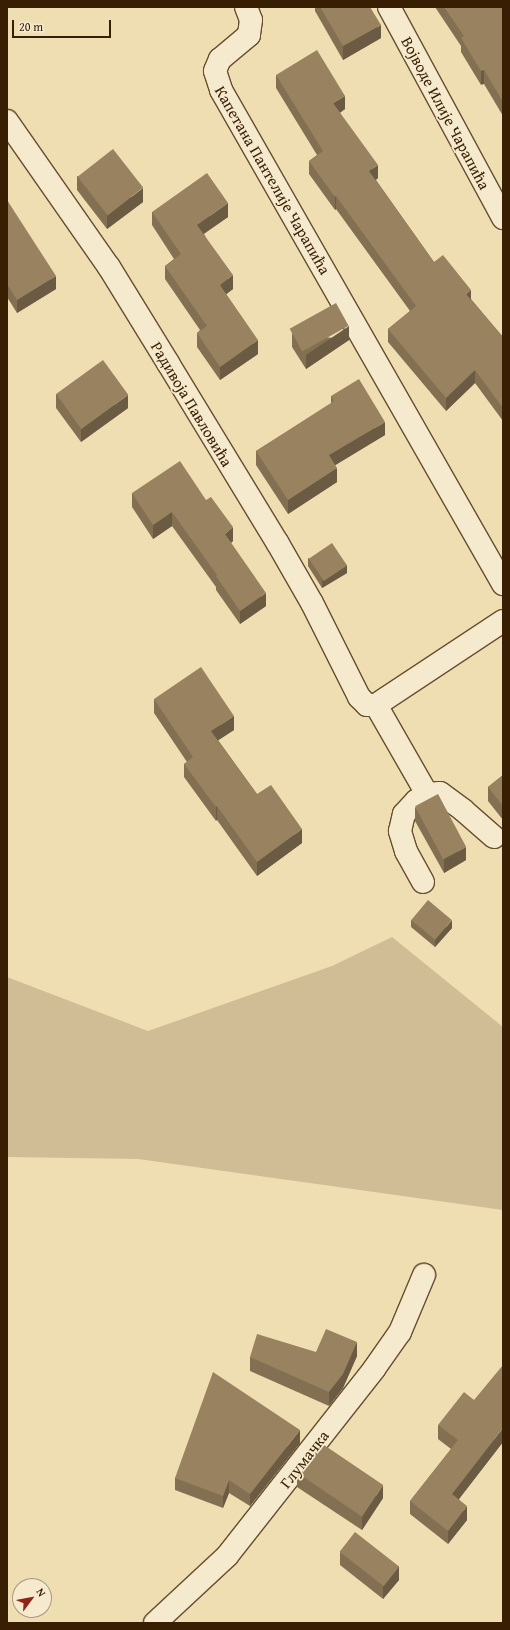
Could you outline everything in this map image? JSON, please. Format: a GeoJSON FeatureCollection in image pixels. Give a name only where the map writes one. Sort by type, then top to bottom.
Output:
{"type":"FeatureCollection","features":[{"type":"Feature","properties":{"kind":"street","name":"Капетана Пантелије Чарапића"},"geometry":{"type":"LineString","coordinates":[[246,7],[251,20],[249,35],[220,59],[215,71],[216,79],[503,584]]}},
{"type":"Feature","properties":{"kind":"street","name":"Војводе Илије Чарапића"},"geometry":{"type":"LineString","coordinates":[[389,7],[503,218]]}},
{"type":"Feature","properties":{"kind":"street","name":"Радивоја Павловића"},"geometry":{"type":"LineString","coordinates":[[7,121],[109,267],[285,555],[368,701],[428,794]]}},
{"type":"Feature","properties":{"kind":"street"},"geometry":{"type":"LineString","coordinates":[[368,701],[503,621]]}},
{"type":"Feature","properties":{"kind":"street"},"geometry":{"type":"LineString","coordinates":[[423,882],[406,851],[400,831],[404,814],[416,801],[428,794],[440,793],[494,837]]}},
{"type":"Feature","properties":{"kind":"street","name":"Глумачка"},"geometry":{"type":"LineString","coordinates":[[155,1623],[227,1556],[365,1381],[400,1332],[424,1275]]}},
{"type":"Feature","properties":{"kind":"shaded area"},"geometry":{"type":"Polygon","coordinates":[[[392,937],[503,1027],[503,1210],[138,1159],[7,1157],[7,977],[148,1031],[332,966],[392,937]]]}},
{"type":"Feature","properties":{"kind":"building"},"geometry":{"type":"Polygon","coordinates":[[[320,7],[370,7],[381,25],[343,46],[320,7]]]}},
{"type":"Feature","properties":{"kind":"building"},"geometry":{"type":"Polygon","coordinates":[[[444,7],[503,7],[503,102],[484,70],[481,71],[461,38],[464,36],[444,7]]]}},
{"type":"Feature","properties":{"kind":"building"},"geometry":{"type":"Polygon","coordinates":[[[317,50],[345,96],[333,103],[378,165],[369,171],[434,262],[443,255],[471,290],[466,294],[503,337],[503,408],[475,370],[446,398],[388,329],[416,306],[309,161],[323,151],[276,75],[317,50]]]}},
{"type":"Feature","properties":{"kind":"building"},"geometry":{"type":"Polygon","coordinates":[[[113,149],[143,188],[108,215],[78,177],[113,149]]]}},
{"type":"Feature","properties":{"kind":"building"},"geometry":{"type":"Polygon","coordinates":[[[207,173],[228,203],[197,225],[233,275],[220,285],[258,340],[220,367],[197,333],[207,326],[165,266],[181,254],[152,212],[207,173]]]}},
{"type":"Feature","properties":{"kind":"building"},"geometry":{"type":"Polygon","coordinates":[[[7,200],[56,276],[17,300],[7,284],[7,200]]]}},
{"type":"Feature","properties":{"kind":"building"},"geometry":{"type":"Polygon","coordinates":[[[336,303],[349,326],[302,351],[290,329],[336,303]]]}},
{"type":"Feature","properties":{"kind":"building"},"geometry":{"type":"Polygon","coordinates":[[[103,360],[128,395],[81,429],[56,394],[103,360]]]}},
{"type":"Feature","properties":{"kind":"building"},"geometry":{"type":"Polygon","coordinates":[[[359,379],[385,422],[329,455],[337,468],[288,500],[256,451],[334,401],[331,396],[359,379]]]}},
{"type":"Feature","properties":{"kind":"building"},"geometry":{"type":"Polygon","coordinates":[[[180,461],[206,500],[211,497],[233,527],[225,534],[266,593],[240,611],[216,576],[217,575],[172,512],[153,525],[132,493],[180,461]]]}},
{"type":"Feature","properties":{"kind":"building"},"geometry":{"type":"Polygon","coordinates":[[[332,543],[347,565],[324,581],[309,559],[332,543]]]}},
{"type":"Feature","properties":{"kind":"building"},"geometry":{"type":"Polygon","coordinates":[[[201,667],[234,716],[211,731],[257,794],[271,785],[302,829],[257,862],[217,806],[216,807],[184,764],[193,757],[154,699],[201,667]]]}},
{"type":"Feature","properties":{"kind":"building"},"geometry":{"type":"Polygon","coordinates":[[[503,775],[503,806],[488,787],[503,775]]]}},
{"type":"Feature","properties":{"kind":"building"},"geometry":{"type":"Polygon","coordinates":[[[438,794],[466,847],[443,859],[415,806],[438,794]]]}},
{"type":"Feature","properties":{"kind":"building"},"geometry":{"type":"Polygon","coordinates":[[[428,900],[452,920],[435,940],[411,920],[428,900]]]}},
{"type":"Feature","properties":{"kind":"building"},"geometry":{"type":"Polygon","coordinates":[[[326,1329],[357,1342],[343,1374],[329,1392],[250,1357],[257,1334],[316,1352],[326,1329]]]}},
{"type":"Feature","properties":{"kind":"building"},"geometry":{"type":"Polygon","coordinates":[[[503,1365],[503,1428],[452,1494],[467,1506],[448,1531],[410,1501],[458,1440],[438,1425],[464,1392],[474,1400],[503,1365]]]}},
{"type":"Feature","properties":{"kind":"building"},"geometry":{"type":"Polygon","coordinates":[[[213,1372],[300,1430],[250,1494],[229,1480],[223,1496],[175,1478],[213,1372]]]}},
{"type":"Feature","properties":{"kind":"building"},"geometry":{"type":"Polygon","coordinates":[[[321,1443],[383,1485],[362,1516],[300,1475],[321,1443]]]}},
{"type":"Feature","properties":{"kind":"building"},"geometry":{"type":"Polygon","coordinates":[[[355,1532],[399,1566],[384,1586],[340,1552],[355,1532]]]}}]}
